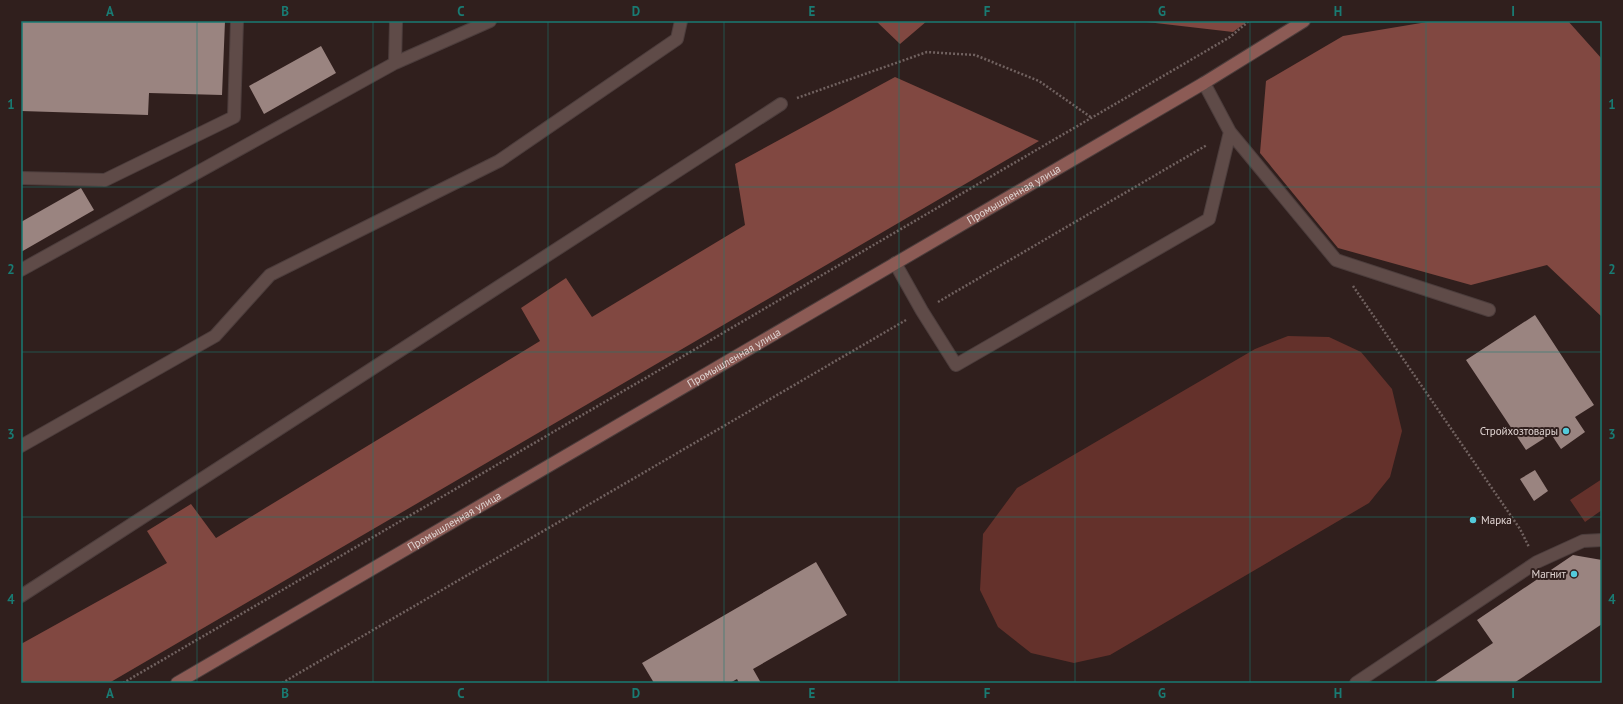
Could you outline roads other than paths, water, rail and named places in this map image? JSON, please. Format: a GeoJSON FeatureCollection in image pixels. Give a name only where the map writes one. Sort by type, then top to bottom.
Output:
{"type":"FeatureCollection","features":[{"type":"Feature","properties":{"kind":"street","name":"Промышленная улица"},"geometry":{"type":"LineString","coordinates":[[1288,30],[1298,21]]}},
{"type":"Feature","properties":{"kind":"street","name":"Промышленная улица"},"geometry":{"type":"LineString","coordinates":[[177,683],[1204,83],[1304,21]]}},
{"type":"Feature","properties":{"kind":"lane"},"geometry":{"type":"LineString","coordinates":[[21,178],[105,180],[234,116],[237,21]]}},
{"type":"Feature","properties":{"kind":"lane"},"geometry":{"type":"LineString","coordinates":[[395,63],[396,21]]}},
{"type":"Feature","properties":{"kind":"lane"},"geometry":{"type":"LineString","coordinates":[[21,270],[395,63],[477,25],[490,21]]}},
{"type":"Feature","properties":{"kind":"lane"},"geometry":{"type":"LineString","coordinates":[[21,446],[215,336],[270,275],[499,161],[676,39],[681,21]]}},
{"type":"Feature","properties":{"kind":"lane"},"geometry":{"type":"LineString","coordinates":[[1204,83],[1230,132],[1336,260],[1489,310]]}},
{"type":"Feature","properties":{"kind":"lane"},"geometry":{"type":"LineString","coordinates":[[21,596],[781,104]]}},
{"type":"Feature","properties":{"kind":"lane"},"geometry":{"type":"LineString","coordinates":[[895,264],[956,365],[1209,219],[1230,132]]}},
{"type":"Feature","properties":{"kind":"lane"},"geometry":{"type":"LineString","coordinates":[[1356,683],[1537,562],[1583,541],[1602,540]]}},
{"type":"Feature","properties":{"kind":"place","name":"Стройхозтовары"},"geometry":{"type":"Point","coordinates":[1566,431]}},
{"type":"Feature","properties":{"kind":"place","name":"Марка"},"geometry":{"type":"Point","coordinates":[1473,520]}},
{"type":"Feature","properties":{"kind":"place","name":"Магнит"},"geometry":{"type":"Point","coordinates":[1574,574]}}]}
